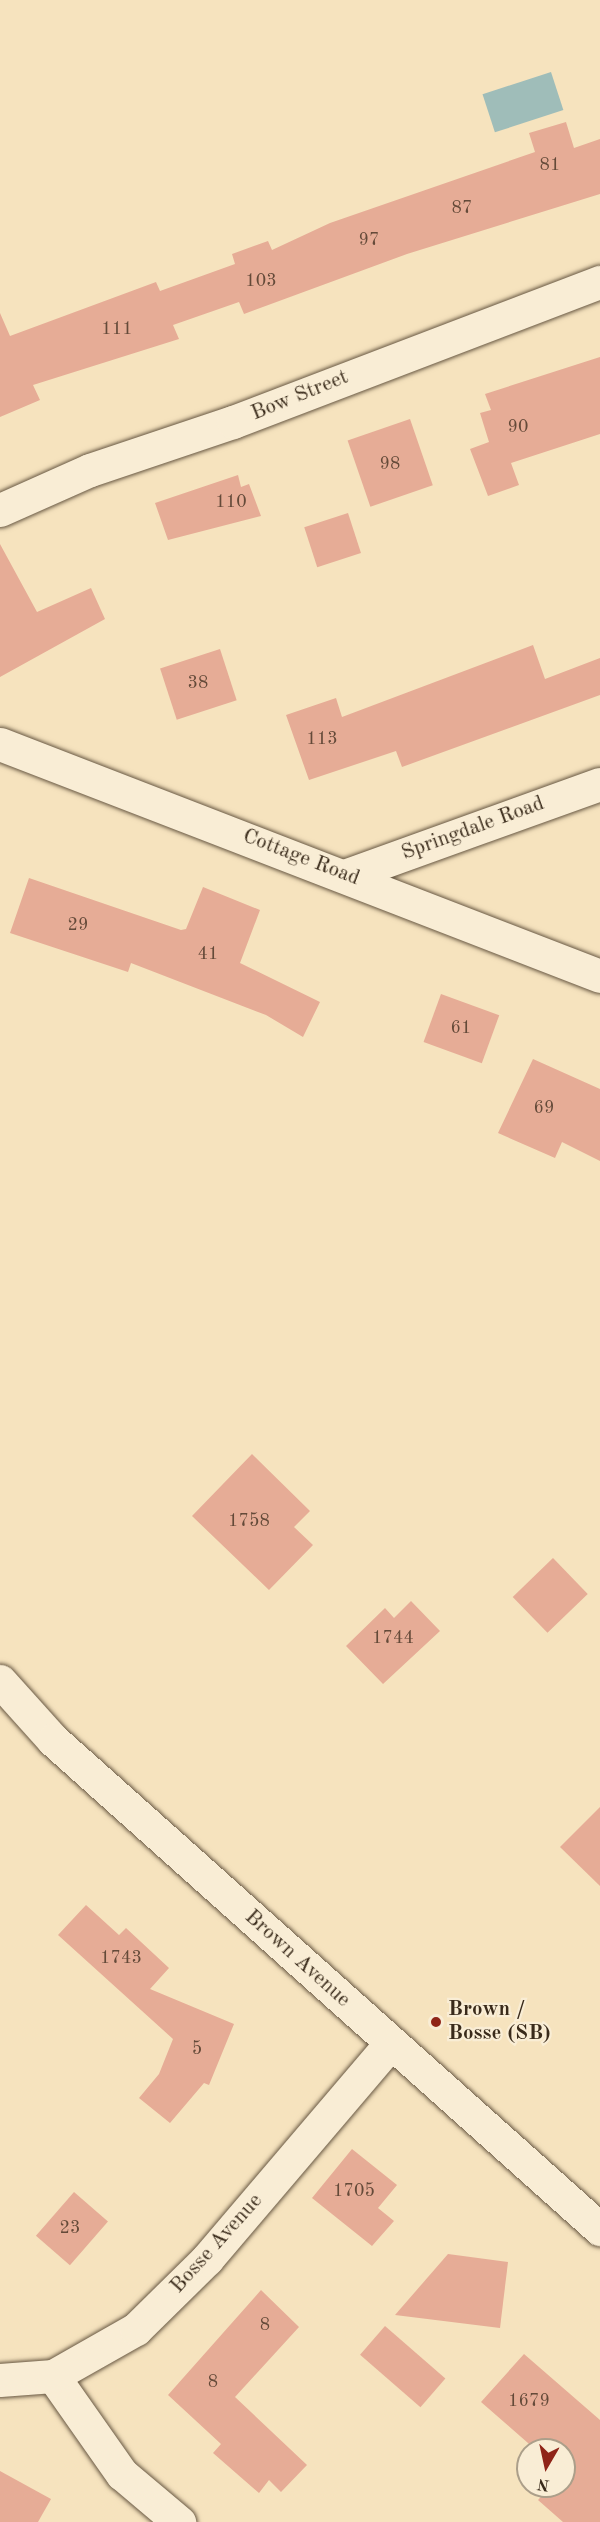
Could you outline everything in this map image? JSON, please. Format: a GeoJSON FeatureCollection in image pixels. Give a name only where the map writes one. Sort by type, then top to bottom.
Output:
{"type":"FeatureCollection","features":[{"type":"Feature","properties":{"kind":"street","name":"Bow Street"},"geometry":{"type":"LineString","coordinates":[[0,510],[90,470],[233,422],[600,282]]}},
{"type":"Feature","properties":{"kind":"street","name":"Cottage Road"},"geometry":{"type":"LineString","coordinates":[[0,744],[347,875],[600,976]]}},
{"type":"Feature","properties":{"kind":"street","name":"Springdale Road"},"geometry":{"type":"LineString","coordinates":[[347,875],[600,784]]}},
{"type":"Feature","properties":{"kind":"street","name":"Brown Avenue"},"geometry":{"type":"LineString","coordinates":[[0,1681],[53,1740],[600,2229]]}},
{"type":"Feature","properties":{"kind":"street","name":"Bosse Avenue"},"geometry":{"type":"LineString","coordinates":[[0,2380],[53,2376],[136,2329],[207,2259],[391,2043]]}},
{"type":"Feature","properties":{"kind":"street"},"geometry":{"type":"LineString","coordinates":[[53,2376],[122,2474],[179,2522]]}},
{"type":"Feature","properties":{"kind":"water"},"geometry":{"type":"Polygon","coordinates":[[[551,72],[563,110],[495,132],[483,94],[551,72]]]}},
{"type":"Feature","properties":{"kind":"building"},"geometry":{"type":"Polygon","coordinates":[[[566,122],[574,148],[600,139],[600,194],[407,254],[244,314],[239,302],[173,325],[179,339],[33,385],[40,400],[0,417],[0,313],[10,336],[156,282],[160,291],[235,264],[232,254],[268,241],[272,250],[330,223],[535,152],[529,133],[566,122]]]}},
{"type":"Feature","properties":{"kind":"building"},"geometry":{"type":"Polygon","coordinates":[[[600,357],[600,434],[511,463],[519,485],[488,496],[470,449],[489,442],[480,413],[491,410],[485,394],[600,357]]]}},
{"type":"Feature","properties":{"kind":"building"},"geometry":{"type":"Polygon","coordinates":[[[410,419],[433,485],[370,507],[348,440],[410,419]]]}},
{"type":"Feature","properties":{"kind":"building"},"geometry":{"type":"Polygon","coordinates":[[[238,475],[241,487],[249,484],[261,516],[168,540],[155,503],[238,475]]]}},
{"type":"Feature","properties":{"kind":"building"},"geometry":{"type":"Polygon","coordinates":[[[348,513],[361,553],[317,567],[304,527],[348,513]]]}},
{"type":"Feature","properties":{"kind":"building"},"geometry":{"type":"Polygon","coordinates":[[[0,544],[37,612],[91,588],[105,619],[0,677],[0,544]]]}},
{"type":"Feature","properties":{"kind":"building"},"geometry":{"type":"Polygon","coordinates":[[[533,645],[545,679],[600,658],[600,695],[402,767],[396,751],[309,780],[286,715],[336,698],[342,717],[533,645]]]}},
{"type":"Feature","properties":{"kind":"building"},"geometry":{"type":"Polygon","coordinates":[[[220,649],[237,700],[177,720],[160,668],[220,649]]]}},
{"type":"Feature","properties":{"kind":"building"},"geometry":{"type":"Polygon","coordinates":[[[29,878],[181,930],[186,929],[203,887],[260,910],[240,963],[320,1002],[303,1037],[266,1015],[131,963],[128,972],[10,933],[29,878]]]}},
{"type":"Feature","properties":{"kind":"building"},"geometry":{"type":"Polygon","coordinates":[[[441,994],[499,1015],[482,1063],[424,1042],[441,994]]]}},
{"type":"Feature","properties":{"kind":"building"},"geometry":{"type":"Polygon","coordinates":[[[533,1059],[600,1089],[600,1161],[562,1142],[555,1158],[498,1133],[533,1059]]]}},
{"type":"Feature","properties":{"kind":"building"},"geometry":{"type":"Polygon","coordinates":[[[252,1454],[310,1511],[294,1527],[313,1545],[269,1590],[192,1516],[252,1454]]]}},
{"type":"Feature","properties":{"kind":"building"},"geometry":{"type":"Polygon","coordinates":[[[553,1558],[588,1594],[547,1633],[513,1597],[553,1558]]]}},
{"type":"Feature","properties":{"kind":"building"},"geometry":{"type":"Polygon","coordinates":[[[411,1601],[440,1631],[383,1684],[346,1646],[385,1608],[394,1618],[411,1601]]]}},
{"type":"Feature","properties":{"kind":"building"},"geometry":{"type":"Polygon","coordinates":[[[600,1807],[600,1886],[560,1847],[600,1807]]]}},
{"type":"Feature","properties":{"kind":"building"},"geometry":{"type":"Polygon","coordinates":[[[86,1905],[119,1935],[126,1928],[169,1968],[150,1989],[234,2024],[209,2085],[204,2083],[170,2123],[139,2098],[159,2074],[173,2039],[58,1935],[86,1905]]]}},
{"type":"Feature","properties":{"kind":"building"},"geometry":{"type":"Polygon","coordinates":[[[352,2149],[397,2185],[378,2208],[394,2221],[372,2246],[312,2198],[352,2149]]]}},
{"type":"Feature","properties":{"kind":"building"},"geometry":{"type":"Polygon","coordinates":[[[74,2192],[108,2222],[70,2265],[36,2236],[74,2192]]]}},
{"type":"Feature","properties":{"kind":"building"},"geometry":{"type":"Polygon","coordinates":[[[448,2254],[508,2262],[500,2328],[395,2315],[448,2254]]]}},
{"type":"Feature","properties":{"kind":"building"},"geometry":{"type":"Polygon","coordinates":[[[261,2290],[299,2327],[235,2397],[307,2465],[281,2492],[269,2480],[259,2493],[213,2453],[221,2444],[168,2395],[261,2290]]]}},
{"type":"Feature","properties":{"kind":"building"},"geometry":{"type":"Polygon","coordinates":[[[385,2326],[445,2378],[420,2407],[360,2355],[385,2326]]]}},
{"type":"Feature","properties":{"kind":"building"},"geometry":{"type":"Polygon","coordinates":[[[524,2354],[600,2420],[600,2522],[563,2522],[538,2500],[540,2498],[576,2498],[576,2438],[522,2438],[481,2402],[524,2354]]]}},
{"type":"Feature","properties":{"kind":"building"},"geometry":{"type":"Polygon","coordinates":[[[0,2471],[51,2499],[38,2522],[0,2522],[0,2471]]]}},
{"type":"Feature","properties":{"kind":"place","name":"Brown / Bosse (SB)"},"geometry":{"type":"Point","coordinates":[436,2022]}}]}
